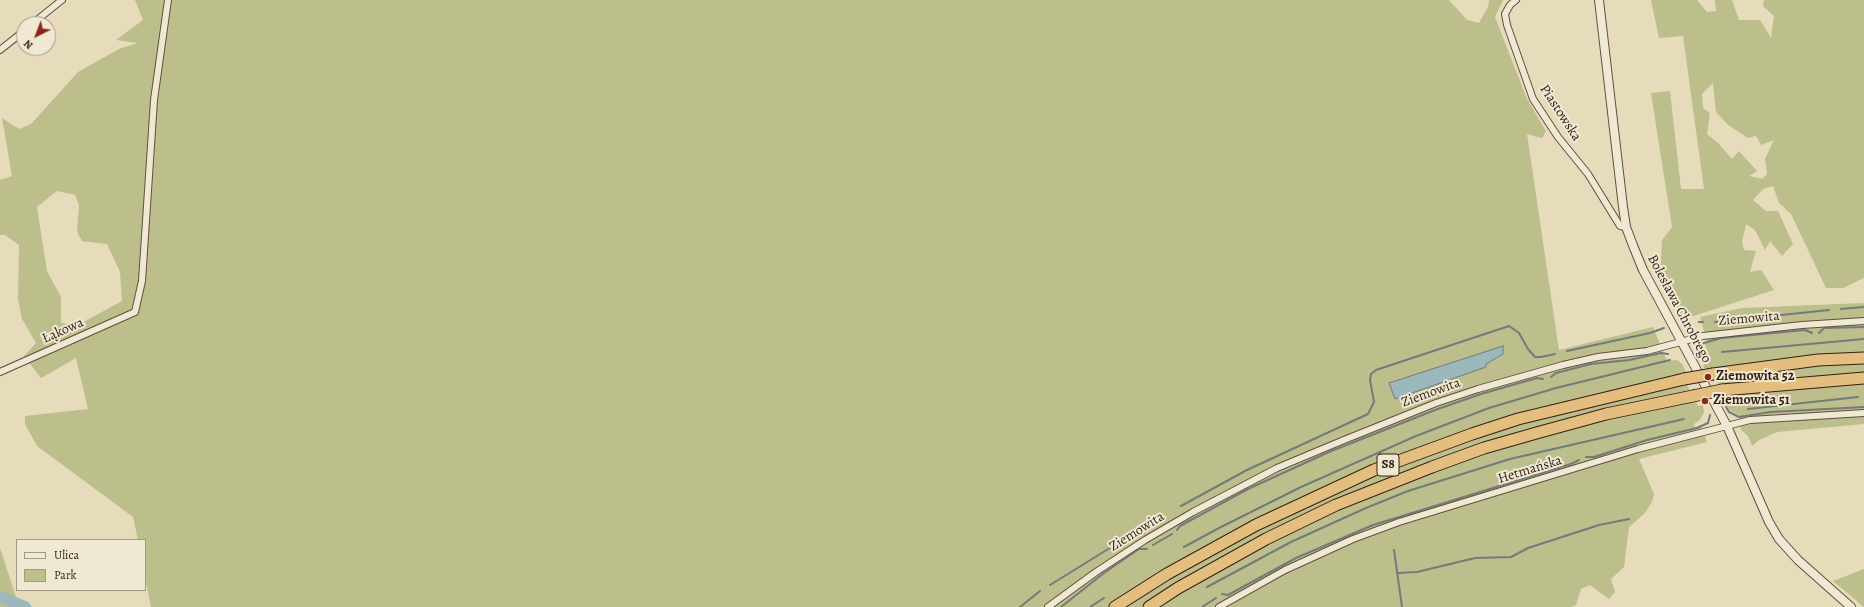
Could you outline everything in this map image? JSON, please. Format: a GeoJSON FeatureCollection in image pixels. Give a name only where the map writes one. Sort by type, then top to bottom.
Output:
{"type":"FeatureCollection","features":[{"type":"Feature","properties":{"kind":"highway","name":"S8"},"geometry":{"type":"LineString","coordinates":[[1115,607],[1167,574],[1256,525],[1374,470],[1472,434],[1518,419],[1684,378],[1818,360],[1864,358]]}},
{"type":"Feature","properties":{"kind":"highway","name":"S8"},"geometry":{"type":"LineString","coordinates":[[1149,607],[1178,588],[1266,538],[1336,505],[1484,448],[1606,414],[1722,390],[1864,378]]}},
{"type":"Feature","properties":{"kind":"street"},"geometry":{"type":"LineString","coordinates":[[42,16],[62,0]]}},
{"type":"Feature","properties":{"kind":"street","name":"Łąkowa"},"geometry":{"type":"LineString","coordinates":[[0,372],[135,312],[142,281],[154,100],[168,0]]}},
{"type":"Feature","properties":{"kind":"street","name":"Piastowska"},"geometry":{"type":"LineString","coordinates":[[1516,0],[1510,5],[1506,14],[1507,25],[1533,99],[1558,137],[1588,174],[1620,226],[1626,227]]}},
{"type":"Feature","properties":{"kind":"street","name":"Bolesława Chrobrego"},"geometry":{"type":"LineString","coordinates":[[1599,0],[1626,227],[1643,270],[1727,426],[1769,522],[1779,539],[1798,560],[1851,607]]}},
{"type":"Feature","properties":{"kind":"street"},"geometry":{"type":"LineString","coordinates":[[0,50],[16,37]]}},
{"type":"Feature","properties":{"kind":"street","name":"Ziemowita"},"geometry":{"type":"LineString","coordinates":[[1048,607],[1114,560],[1193,512],[1277,468],[1436,403],[1478,389],[1598,357],[1647,351],[1712,334],[1864,322]]}},
{"type":"Feature","properties":{"kind":"street","name":"Hetmańska"},"geometry":{"type":"LineString","coordinates":[[1219,607],[1265,580],[1353,539],[1399,522],[1638,449],[1727,426],[1767,418],[1864,413]]}},
{"type":"Feature","properties":{"kind":"green space"},"geometry":{"type":"Polygon","coordinates":[[[135,0],[1449,0],[1467,20],[1479,23],[1488,7],[1489,0],[1503,0],[1495,17],[1527,99],[1546,131],[1542,138],[1527,134],[1559,350],[1653,327],[1667,361],[1677,360],[1682,364],[1686,372],[1681,373],[1698,406],[1703,405],[1704,412],[1700,420],[1694,424],[1695,427],[1701,426],[1707,442],[1639,459],[1654,494],[1652,502],[1644,514],[1629,527],[1624,567],[1611,579],[1615,592],[1609,599],[1590,585],[1581,589],[1576,605],[1571,607],[151,607],[146,582],[146,539],[138,539],[133,517],[37,446],[25,424],[25,416],[88,409],[76,358],[41,378],[24,356],[36,343],[22,319],[18,299],[19,245],[5,235],[0,235],[0,180],[12,176],[2,118],[19,129],[31,124],[78,72],[119,49],[138,43],[116,40],[143,20],[135,0]],[[57,191],[37,207],[47,271],[61,297],[61,323],[78,325],[122,301],[120,272],[107,244],[82,241],[77,232],[79,205],[75,195],[57,191]]]}},
{"type":"Feature","properties":{"kind":"green space"},"geometry":{"type":"Polygon","coordinates":[[[1651,0],[1697,0],[1707,12],[1716,11],[1715,0],[1732,0],[1739,20],[1760,20],[1771,38],[1774,16],[1763,6],[1764,0],[1864,0],[1864,278],[1843,288],[1826,288],[1791,214],[1779,203],[1773,186],[1763,189],[1753,200],[1766,211],[1778,211],[1793,244],[1782,256],[1770,241],[1765,250],[1755,230],[1746,224],[1742,242],[1744,250],[1756,251],[1750,272],[1761,270],[1774,290],[1681,320],[1660,279],[1662,240],[1672,227],[1651,93],[1670,91],[1681,189],[1704,189],[1683,36],[1659,38],[1651,0]],[[1713,83],[1702,94],[1703,108],[1710,113],[1707,134],[1718,143],[1732,159],[1739,151],[1757,171],[1749,176],[1762,179],[1767,174],[1765,159],[1774,140],[1761,145],[1756,136],[1748,138],[1728,125],[1716,112],[1713,83]]]}},
{"type":"Feature","properties":{"kind":"green space"},"geometry":{"type":"Polygon","coordinates":[[[1864,303],[1864,424],[1777,432],[1759,440],[1752,446],[1748,436],[1741,430],[1739,415],[1729,410],[1724,401],[1727,400],[1710,368],[1704,368],[1703,360],[1708,353],[1705,344],[1707,341],[1700,317],[1742,308],[1864,303]]]}},
{"type":"Feature","properties":{"kind":"green space"},"geometry":{"type":"Polygon","coordinates":[[[0,548],[16,597],[33,607],[0,607],[0,548]]]}},
{"type":"Feature","properties":{"kind":"green space"},"geometry":{"type":"Polygon","coordinates":[[[1864,569],[1864,607],[1833,581],[1864,569]]]}},
{"type":"Feature","properties":{"kind":"water"},"geometry":{"type":"Polygon","coordinates":[[[1503,346],[1503,354],[1486,364],[1486,367],[1395,399],[1389,383],[1503,346]]]}},
{"type":"Feature","properties":{"kind":"waterway"},"geometry":{"type":"LineString","coordinates":[[1841,309],[1864,307]]}},
{"type":"Feature","properties":{"kind":"waterway"},"geometry":{"type":"LineString","coordinates":[[1715,322],[1829,310]]}},
{"type":"Feature","properties":{"kind":"waterway"},"geometry":{"type":"LineString","coordinates":[[1683,324],[1688,323]]}},
{"type":"Feature","properties":{"kind":"waterway"},"geometry":{"type":"LineString","coordinates":[[1181,506],[1247,470],[1368,414],[1374,402],[1370,380],[1371,374],[1376,370],[1509,326],[1519,333],[1528,349],[1535,357],[1555,354]]}},
{"type":"Feature","properties":{"kind":"waterway"},"geometry":{"type":"LineString","coordinates":[[1819,333],[1824,328],[1864,327]]}},
{"type":"Feature","properties":{"kind":"waterway"},"geometry":{"type":"LineString","coordinates":[[1567,351],[1650,333],[1664,328]]}},
{"type":"Feature","properties":{"kind":"waterway"},"geometry":{"type":"LineString","coordinates":[[1698,353],[1700,346],[1704,343],[1721,338],[1805,330],[1812,333]]}},
{"type":"Feature","properties":{"kind":"waterway"},"geometry":{"type":"LineString","coordinates":[[1722,352],[1864,339]]}},
{"type":"Feature","properties":{"kind":"waterway"},"geometry":{"type":"LineString","coordinates":[[1551,377],[1556,373],[1591,364],[1629,360],[1661,353],[1668,354]]}},
{"type":"Feature","properties":{"kind":"waterway"},"geometry":{"type":"LineString","coordinates":[[1184,547],[1301,487],[1416,436],[1489,408],[1556,388],[1670,360]]}},
{"type":"Feature","properties":{"kind":"waterway"},"geometry":{"type":"LineString","coordinates":[[1177,530],[1180,526],[1248,489],[1329,452],[1435,410],[1481,394],[1537,378],[1543,379]]}},
{"type":"Feature","properties":{"kind":"waterway"},"geometry":{"type":"LineString","coordinates":[[1748,409],[1858,397]]}},
{"type":"Feature","properties":{"kind":"waterway"},"geometry":{"type":"LineString","coordinates":[[1726,407],[1729,412],[1739,417],[1771,412],[1864,407]]}},
{"type":"Feature","properties":{"kind":"waterway"},"geometry":{"type":"LineString","coordinates":[[1586,457],[1594,457],[1647,440],[1697,428],[1708,423],[1710,415]]}},
{"type":"Feature","properties":{"kind":"waterway"},"geometry":{"type":"LineString","coordinates":[[1207,587],[1291,542],[1408,491],[1510,459],[1684,419]]}},
{"type":"Feature","properties":{"kind":"waterway"},"geometry":{"type":"LineString","coordinates":[[1222,594],[1228,595],[1296,558],[1373,525],[1571,464],[1579,460]]}},
{"type":"Feature","properties":{"kind":"waterway"},"geometry":{"type":"LineString","coordinates":[[1397,573],[1417,572],[1475,558],[1511,557],[1528,548],[1599,525],[1629,519]]}},
{"type":"Feature","properties":{"kind":"waterway"},"geometry":{"type":"LineString","coordinates":[[1153,545],[1172,534]]}},
{"type":"Feature","properties":{"kind":"waterway"},"geometry":{"type":"LineString","coordinates":[[1050,585],[1126,538]]}},
{"type":"Feature","properties":{"kind":"waterway"},"geometry":{"type":"LineString","coordinates":[[1061,607],[1104,573],[1139,549],[1147,549]]}},
{"type":"Feature","properties":{"kind":"waterway"},"geometry":{"type":"LineString","coordinates":[[1394,550],[1402,607]]}},
{"type":"Feature","properties":{"kind":"waterway"},"geometry":{"type":"LineString","coordinates":[[1020,607],[1040,591]]}},
{"type":"Feature","properties":{"kind":"waterway"},"geometry":{"type":"LineString","coordinates":[[0,597],[25,607]]}},
{"type":"Feature","properties":{"kind":"waterway"},"geometry":{"type":"LineString","coordinates":[[1090,607],[1104,598]]}},
{"type":"Feature","properties":{"kind":"waterway"},"geometry":{"type":"LineString","coordinates":[[1202,607],[1216,598]]}},
{"type":"Feature","properties":{"kind":"place","name":"Ziemowita 52"},"geometry":{"type":"Point","coordinates":[1708,377]}},
{"type":"Feature","properties":{"kind":"place","name":"Ziemowita 51"},"geometry":{"type":"Point","coordinates":[1705,401]}}]}
